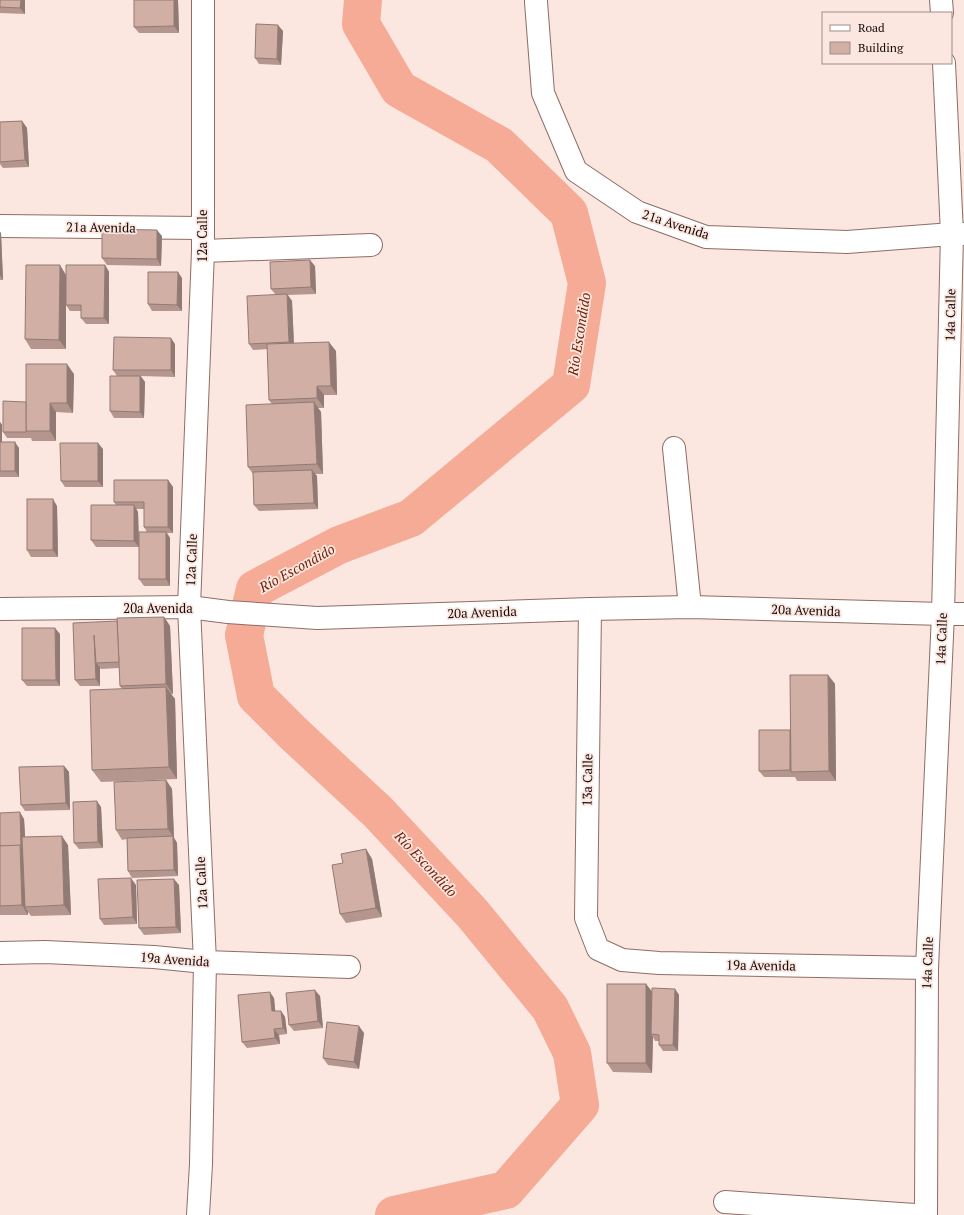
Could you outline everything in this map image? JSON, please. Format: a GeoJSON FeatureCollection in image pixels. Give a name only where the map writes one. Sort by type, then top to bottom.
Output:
{"type":"FeatureCollection","features":[{"type":"Feature","properties":{"kind":"street","name":"12a Calle"},"geometry":{"type":"LineString","coordinates":[[198,1215],[201,1164],[205,962],[189,607],[202,251],[203,0]]}},
{"type":"Feature","properties":{"kind":"street"},"geometry":{"type":"LineString","coordinates":[[941,0],[942,12]]}},
{"type":"Feature","properties":{"kind":"street","name":"21a Avenida"},"geometry":{"type":"LineString","coordinates":[[536,2],[543,93],[576,171],[637,212],[706,237],[847,242],[958,234]]}},
{"type":"Feature","properties":{"kind":"street","name":"14a Calle"},"geometry":{"type":"LineString","coordinates":[[926,1215],[927,968],[958,234],[944,64]]}},
{"type":"Feature","properties":{"kind":"street","name":"21a Avenida"},"geometry":{"type":"LineString","coordinates":[[0,226],[202,228]]}},
{"type":"Feature","properties":{"kind":"street"},"geometry":{"type":"LineString","coordinates":[[202,251],[371,246]]}},
{"type":"Feature","properties":{"kind":"street"},"geometry":{"type":"LineString","coordinates":[[674,448],[690,607]]}},
{"type":"Feature","properties":{"kind":"street","name":"20a Avenida"},"geometry":{"type":"LineString","coordinates":[[0,609],[189,607],[228,612],[316,618],[690,607],[964,614]]}},
{"type":"Feature","properties":{"kind":"street","name":"13a Calle"},"geometry":{"type":"LineString","coordinates":[[590,609],[586,918],[598,949]]}},
{"type":"Feature","properties":{"kind":"street","name":"19a Avenida"},"geometry":{"type":"LineString","coordinates":[[598,949],[622,960],[660,963],[927,968]]}},
{"type":"Feature","properties":{"kind":"street","name":"19a Avenida"},"geometry":{"type":"LineString","coordinates":[[0,953],[45,952],[154,957],[205,962],[349,967]]}},
{"type":"Feature","properties":{"kind":"street"},"geometry":{"type":"LineString","coordinates":[[725,1202],[915,1215]]}},
{"type":"Feature","properties":{"kind":"building"},"geometry":{"type":"Polygon","coordinates":[[[0,0],[21,0],[20,8],[0,7],[0,0]]]}},
{"type":"Feature","properties":{"kind":"building"},"geometry":{"type":"Polygon","coordinates":[[[134,0],[174,0],[174,26],[134,27],[134,0]]]}},
{"type":"Feature","properties":{"kind":"building"},"geometry":{"type":"Polygon","coordinates":[[[256,24],[278,25],[277,59],[255,58],[256,24]]]}},
{"type":"Feature","properties":{"kind":"building"},"geometry":{"type":"Polygon","coordinates":[[[22,121],[25,160],[0,162],[0,122],[22,121]]]}},
{"type":"Feature","properties":{"kind":"building"},"geometry":{"type":"Polygon","coordinates":[[[102,229],[157,230],[157,259],[102,258],[102,229]]]}},
{"type":"Feature","properties":{"kind":"building"},"geometry":{"type":"Polygon","coordinates":[[[310,260],[311,287],[271,289],[270,262],[310,260]]]}},
{"type":"Feature","properties":{"kind":"building"},"geometry":{"type":"Polygon","coordinates":[[[26,265],[60,265],[59,340],[25,339],[26,265]]]}},
{"type":"Feature","properties":{"kind":"building"},"geometry":{"type":"Polygon","coordinates":[[[66,265],[105,265],[104,318],[81,318],[81,305],[66,305],[66,265]]]}},
{"type":"Feature","properties":{"kind":"building"},"geometry":{"type":"Polygon","coordinates":[[[148,272],[178,272],[177,305],[148,304],[148,272]]]}},
{"type":"Feature","properties":{"kind":"building"},"geometry":{"type":"Polygon","coordinates":[[[287,294],[289,342],[249,344],[247,296],[287,294]]]}},
{"type":"Feature","properties":{"kind":"building"},"geometry":{"type":"Polygon","coordinates":[[[114,337],[171,338],[171,370],[113,370],[114,337]]]}},
{"type":"Feature","properties":{"kind":"building"},"geometry":{"type":"Polygon","coordinates":[[[329,342],[331,386],[317,386],[317,398],[269,400],[267,344],[329,342]]]}},
{"type":"Feature","properties":{"kind":"building"},"geometry":{"type":"Polygon","coordinates":[[[26,364],[67,364],[67,403],[50,403],[50,431],[26,431],[26,364]]]}},
{"type":"Feature","properties":{"kind":"building"},"geometry":{"type":"Polygon","coordinates":[[[110,376],[140,376],[140,412],[110,411],[110,376]]]}},
{"type":"Feature","properties":{"kind":"building"},"geometry":{"type":"Polygon","coordinates":[[[3,401],[26,402],[26,432],[3,432],[3,401]]]}},
{"type":"Feature","properties":{"kind":"building"},"geometry":{"type":"Polygon","coordinates":[[[314,402],[317,464],[248,467],[246,405],[314,402]]]}},
{"type":"Feature","properties":{"kind":"building"},"geometry":{"type":"Polygon","coordinates":[[[0,442],[15,442],[15,471],[0,471],[0,442]]]}},
{"type":"Feature","properties":{"kind":"building"},"geometry":{"type":"Polygon","coordinates":[[[60,443],[98,443],[98,481],[61,481],[60,443]]]}},
{"type":"Feature","properties":{"kind":"building"},"geometry":{"type":"Polygon","coordinates":[[[312,470],[314,503],[254,505],[253,472],[312,470]]]}},
{"type":"Feature","properties":{"kind":"building"},"geometry":{"type":"Polygon","coordinates":[[[114,480],[168,480],[168,527],[144,527],[144,502],[114,502],[114,480]]]}},
{"type":"Feature","properties":{"kind":"building"},"geometry":{"type":"Polygon","coordinates":[[[27,499],[53,499],[53,550],[27,550],[27,499]]]}},
{"type":"Feature","properties":{"kind":"building"},"geometry":{"type":"Polygon","coordinates":[[[91,505],[134,505],[134,541],[91,540],[91,505]]]}},
{"type":"Feature","properties":{"kind":"building"},"geometry":{"type":"Polygon","coordinates":[[[139,532],[166,532],[166,579],[139,579],[139,532]]]}},
{"type":"Feature","properties":{"kind":"building"},"geometry":{"type":"Polygon","coordinates":[[[164,617],[166,684],[120,686],[117,618],[164,617]]]}},
{"type":"Feature","properties":{"kind":"building"},"geometry":{"type":"Polygon","coordinates":[[[117,621],[119,662],[96,663],[94,635],[96,679],[75,680],[73,623],[117,621]]]}},
{"type":"Feature","properties":{"kind":"building"},"geometry":{"type":"Polygon","coordinates":[[[22,628],[55,628],[56,680],[22,680],[22,628]]]}},
{"type":"Feature","properties":{"kind":"building"},"geometry":{"type":"Polygon","coordinates":[[[790,675],[828,675],[829,771],[791,772],[790,675]]]}},
{"type":"Feature","properties":{"kind":"building"},"geometry":{"type":"Polygon","coordinates":[[[166,687],[169,767],[92,770],[90,690],[166,687]]]}},
{"type":"Feature","properties":{"kind":"building"},"geometry":{"type":"Polygon","coordinates":[[[759,730],[790,730],[790,770],[759,771],[759,730]]]}},
{"type":"Feature","properties":{"kind":"building"},"geometry":{"type":"Polygon","coordinates":[[[64,766],[66,803],[21,805],[19,767],[64,766]]]}},
{"type":"Feature","properties":{"kind":"building"},"geometry":{"type":"Polygon","coordinates":[[[166,780],[168,829],[116,830],[114,782],[166,780]]]}},
{"type":"Feature","properties":{"kind":"building"},"geometry":{"type":"Polygon","coordinates":[[[97,801],[98,842],[74,843],[73,802],[97,801]]]}},
{"type":"Feature","properties":{"kind":"building"},"geometry":{"type":"Polygon","coordinates":[[[20,812],[21,846],[0,846],[0,813],[20,812]]]}},
{"type":"Feature","properties":{"kind":"building"},"geometry":{"type":"Polygon","coordinates":[[[62,836],[64,905],[25,907],[22,837],[62,836]]]}},
{"type":"Feature","properties":{"kind":"building"},"geometry":{"type":"Polygon","coordinates":[[[173,836],[174,870],[128,871],[127,838],[173,836]]]}},
{"type":"Feature","properties":{"kind":"building"},"geometry":{"type":"Polygon","coordinates":[[[20,845],[22,905],[0,906],[0,846],[20,845]]]}},
{"type":"Feature","properties":{"kind":"building"},"geometry":{"type":"Polygon","coordinates":[[[366,849],[376,908],[340,914],[332,865],[343,863],[341,854],[366,849]]]}},
{"type":"Feature","properties":{"kind":"building"},"geometry":{"type":"Polygon","coordinates":[[[131,878],[133,917],[100,919],[98,879],[131,878]]]}},
{"type":"Feature","properties":{"kind":"building"},"geometry":{"type":"Polygon","coordinates":[[[174,879],[176,927],[139,928],[137,880],[174,879]]]}},
{"type":"Feature","properties":{"kind":"building"},"geometry":{"type":"Polygon","coordinates":[[[607,984],[646,984],[646,1063],[607,1063],[607,984]]]}},
{"type":"Feature","properties":{"kind":"building"},"geometry":{"type":"Polygon","coordinates":[[[652,988],[675,989],[673,1045],[659,1045],[659,1035],[651,1034],[652,988]]]}},
{"type":"Feature","properties":{"kind":"building"},"geometry":{"type":"Polygon","coordinates":[[[315,990],[318,1021],[289,1025],[286,993],[315,990]]]}},
{"type":"Feature","properties":{"kind":"building"},"geometry":{"type":"Polygon","coordinates":[[[270,992],[272,1011],[281,1011],[283,1028],[274,1029],[275,1038],[242,1042],[238,995],[270,992]]]}},
{"type":"Feature","properties":{"kind":"building"},"geometry":{"type":"Polygon","coordinates":[[[327,1022],[359,1026],[354,1062],[323,1058],[327,1022]]]}},
{"type":"Feature","properties":{"kind":"waterway","name":"Río Escondido"},"geometry":{"type":"LineString","coordinates":[[363,0],[361,24],[399,89],[499,145],[569,213],[587,283],[571,385],[411,518],[339,545],[255,589],[244,635],[256,696],[293,733],[378,812],[472,913],[550,1008],[572,1053],[580,1105],[506,1190],[394,1215]]}}]}
